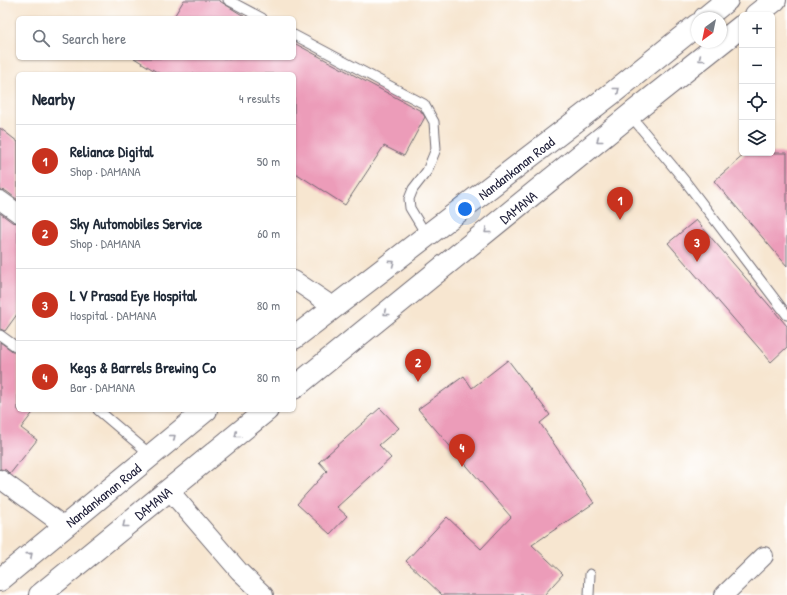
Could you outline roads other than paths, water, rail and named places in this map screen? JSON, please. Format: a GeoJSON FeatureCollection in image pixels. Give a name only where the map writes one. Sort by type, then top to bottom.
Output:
{"type":"FeatureCollection","features":[{"type":"Feature","properties":{"kind":"main road"},"geometry":{"type":"LineString","coordinates":[[712,12],[727,0]]}},
{"type":"Feature","properties":{"kind":"main road"},"geometry":{"type":"LineString","coordinates":[[760,12],[775,0]]}},
{"type":"Feature","properties":{"kind":"main road","name":"DAMANA"},"geometry":{"type":"LineString","coordinates":[[296,386],[739,28]]}},
{"type":"Feature","properties":{"kind":"main road","name":"Nandankanan Road"},"geometry":{"type":"LineString","coordinates":[[296,336],[615,91],[691,30]]}},
{"type":"Feature","properties":{"kind":"main road","name":"Nandankanan Road"},"geometry":{"type":"LineString","coordinates":[[0,580],[204,412]]}},
{"type":"Feature","properties":{"kind":"main road","name":"DAMANA"},"geometry":{"type":"LineString","coordinates":[[40,595],[265,412]]}},
{"type":"Feature","properties":{"kind":"street"},"geometry":{"type":"LineString","coordinates":[[0,200],[16,212]]}},
{"type":"Feature","properties":{"kind":"street"},"geometry":{"type":"LineString","coordinates":[[296,281],[334,307]]}},
{"type":"Feature","properties":{"kind":"street"},"geometry":{"type":"LineString","coordinates":[[0,479],[64,526]]}},
{"type":"Feature","properties":{"kind":"street"},"geometry":{"type":"LineString","coordinates":[[168,490],[239,571],[264,595]]}},
{"type":"Feature","properties":{"kind":"street"},"geometry":{"type":"LineString","coordinates":[[724,595],[764,556]]}},
{"type":"Feature","properties":{"kind":"lane"},"geometry":{"type":"LineString","coordinates":[[228,0],[258,16]]}},
{"type":"Feature","properties":{"kind":"lane"},"geometry":{"type":"LineString","coordinates":[[296,36],[424,104],[434,122],[436,149],[427,171],[413,189],[408,199],[410,208],[428,236]]}},
{"type":"Feature","properties":{"kind":"lane"},"geometry":{"type":"LineString","coordinates":[[630,115],[787,315]]}},
{"type":"Feature","properties":{"kind":"lane"},"geometry":{"type":"LineString","coordinates":[[0,335],[16,347]]}},
{"type":"Feature","properties":{"kind":"lane"},"geometry":{"type":"LineString","coordinates":[[100,412],[151,455]]}},
{"type":"Feature","properties":{"kind":"lane"},"geometry":{"type":"LineString","coordinates":[[589,595],[590,574]]}},
{"type":"Feature","properties":{"kind":"place","name":"Reliance Digital"},"geometry":{"type":"Point","coordinates":[620,220]}},
{"type":"Feature","properties":{"kind":"place","name":"L V Prasad Eye Hospital"},"geometry":{"type":"Point","coordinates":[697,262]}},
{"type":"Feature","properties":{"kind":"place","name":"Sky Automobiles Service"},"geometry":{"type":"Point","coordinates":[418,382]}},
{"type":"Feature","properties":{"kind":"place","name":"Kegs & Barrels Brewing Co"},"geometry":{"type":"Point","coordinates":[462,467]}}]}
